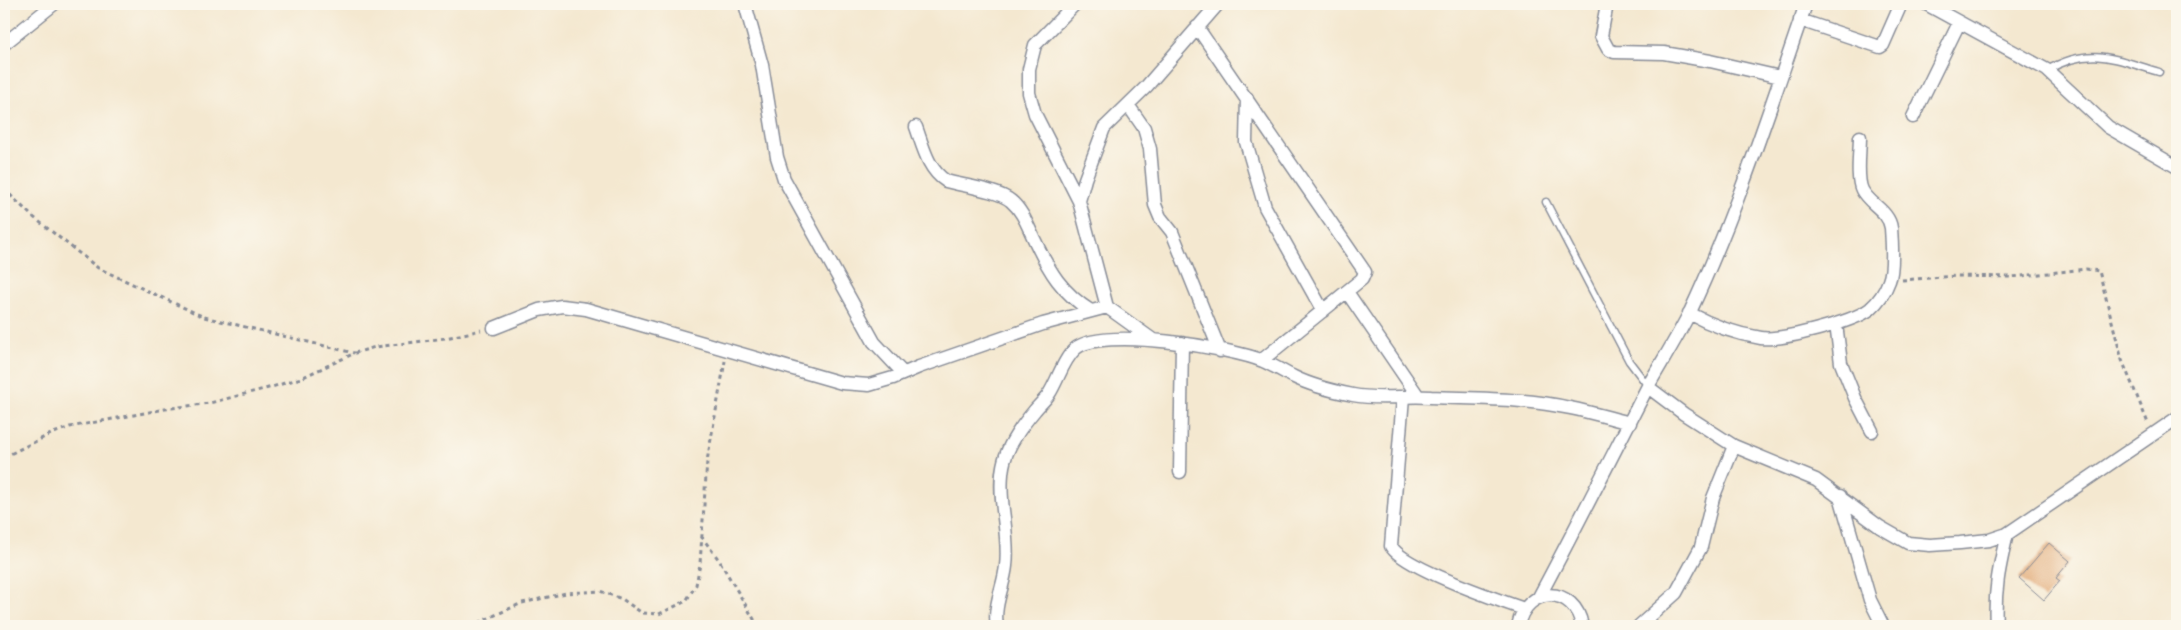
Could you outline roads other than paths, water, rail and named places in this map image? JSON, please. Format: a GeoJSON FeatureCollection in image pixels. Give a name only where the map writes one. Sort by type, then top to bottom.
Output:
{"type":"FeatureCollection","features":[{"type":"Feature","properties":{"kind":"street"},"geometry":{"type":"LineString","coordinates":[[4,44],[54,4]]}},
{"type":"Feature","properties":{"kind":"street"},"geometry":{"type":"LineString","coordinates":[[745,4],[762,64],[777,157],[784,179],[869,334],[874,342],[904,373]]}},
{"type":"Feature","properties":{"kind":"street"},"geometry":{"type":"LineString","coordinates":[[1075,4],[1035,45],[1028,69],[1029,93],[1035,114],[1079,201],[1107,307],[1152,340]]}},
{"type":"Feature","properties":{"kind":"street"},"geometry":{"type":"LineString","coordinates":[[1079,201],[1084,179],[1104,128],[1158,74],[1197,26],[1218,4]]}},
{"type":"Feature","properties":{"kind":"street"},"geometry":{"type":"LineString","coordinates":[[1607,4],[1601,36],[1608,49],[1614,52],[1664,53],[1780,77]]}},
{"type":"Feature","properties":{"kind":"street"},"geometry":{"type":"LineString","coordinates":[[1518,626],[1524,609],[1540,597],[1648,387],[1689,313],[1725,230],[1768,118],[1780,77],[1806,4]]}},
{"type":"Feature","properties":{"kind":"street"},"geometry":{"type":"LineString","coordinates":[[1800,20],[1880,47],[1883,45],[1901,4]]}},
{"type":"Feature","properties":{"kind":"street"},"geometry":{"type":"LineString","coordinates":[[1926,4],[1959,24],[2047,70],[2108,127],[2177,167]]}},
{"type":"Feature","properties":{"kind":"street"},"geometry":{"type":"LineString","coordinates":[[1913,117],[1959,24]]}},
{"type":"Feature","properties":{"kind":"street"},"geometry":{"type":"LineString","coordinates":[[1197,26],[1365,272],[1362,279],[1347,292],[1262,360]]}},
{"type":"Feature","properties":{"kind":"street"},"geometry":{"type":"LineString","coordinates":[[1247,98],[1246,142],[1265,207],[1323,311]]}},
{"type":"Feature","properties":{"kind":"street"},"geometry":{"type":"LineString","coordinates":[[1128,105],[1144,128],[1150,149],[1156,205],[1160,217],[1172,232],[1220,351]]}},
{"type":"Feature","properties":{"kind":"street"},"geometry":{"type":"LineString","coordinates":[[916,127],[933,170],[938,176],[946,181],[1001,195],[1012,202],[1023,216],[1039,251],[1062,288],[1073,300],[1091,311]]}},
{"type":"Feature","properties":{"kind":"street"},"geometry":{"type":"LineString","coordinates":[[1689,313],[1713,325],[1761,338],[1776,338],[1836,324],[1868,310],[1881,297],[1890,280],[1890,225],[1881,210],[1866,198],[1859,184],[1860,137]]}},
{"type":"Feature","properties":{"kind":"street"},"geometry":{"type":"LineString","coordinates":[[1347,292],[1418,396]]}},
{"type":"Feature","properties":{"kind":"street"},"geometry":{"type":"LineString","coordinates":[[494,328],[539,310],[562,306],[586,309],[727,348],[842,383],[869,385],[1043,324],[1107,307]]}},
{"type":"Feature","properties":{"kind":"street"},"geometry":{"type":"LineString","coordinates":[[1836,324],[1841,363],[1855,398],[1872,431]]}},
{"type":"Feature","properties":{"kind":"street"},"geometry":{"type":"LineString","coordinates":[[997,626],[999,596],[1006,566],[1007,542],[1001,482],[1002,467],[1011,442],[1049,394],[1075,348],[1084,344],[1098,340],[1152,340],[1182,343],[1262,360],[1296,378],[1355,395],[1418,396],[1538,403],[1571,408],[1630,423]]}},
{"type":"Feature","properties":{"kind":"street"},"geometry":{"type":"LineString","coordinates":[[1180,472],[1182,343]]}},
{"type":"Feature","properties":{"kind":"street"},"geometry":{"type":"LineString","coordinates":[[1648,387],[1684,414],[1734,446],[1816,480],[1880,527],[1908,543],[1930,545],[1989,540],[2008,534],[2152,433],[2177,418]]}},
{"type":"Feature","properties":{"kind":"street"},"geometry":{"type":"LineString","coordinates":[[1403,397],[1391,546],[1395,552],[1409,561],[1477,592],[1524,609]]}},
{"type":"Feature","properties":{"kind":"street"},"geometry":{"type":"LineString","coordinates":[[1639,626],[1676,593],[1701,547],[1713,498],[1734,446]]}},
{"type":"Feature","properties":{"kind":"street"},"geometry":{"type":"LineString","coordinates":[[1840,496],[1870,600],[1882,626]]}},
{"type":"Feature","properties":{"kind":"street"},"geometry":{"type":"LineString","coordinates":[[1996,626],[1995,597],[1997,577],[2008,534]]}},
{"type":"Feature","properties":{"kind":"street"},"geometry":{"type":"LineString","coordinates":[[1540,597],[1552,595],[1564,598],[1574,605],[1580,616],[1582,626]]}},
{"type":"Feature","properties":{"kind":"lane"},"geometry":{"type":"LineString","coordinates":[[2047,70],[2063,61],[2080,56],[2105,56],[2159,72]]}},
{"type":"Feature","properties":{"kind":"lane"},"geometry":{"type":"LineString","coordinates":[[1546,202],[1629,361],[1648,387]]}}]}
